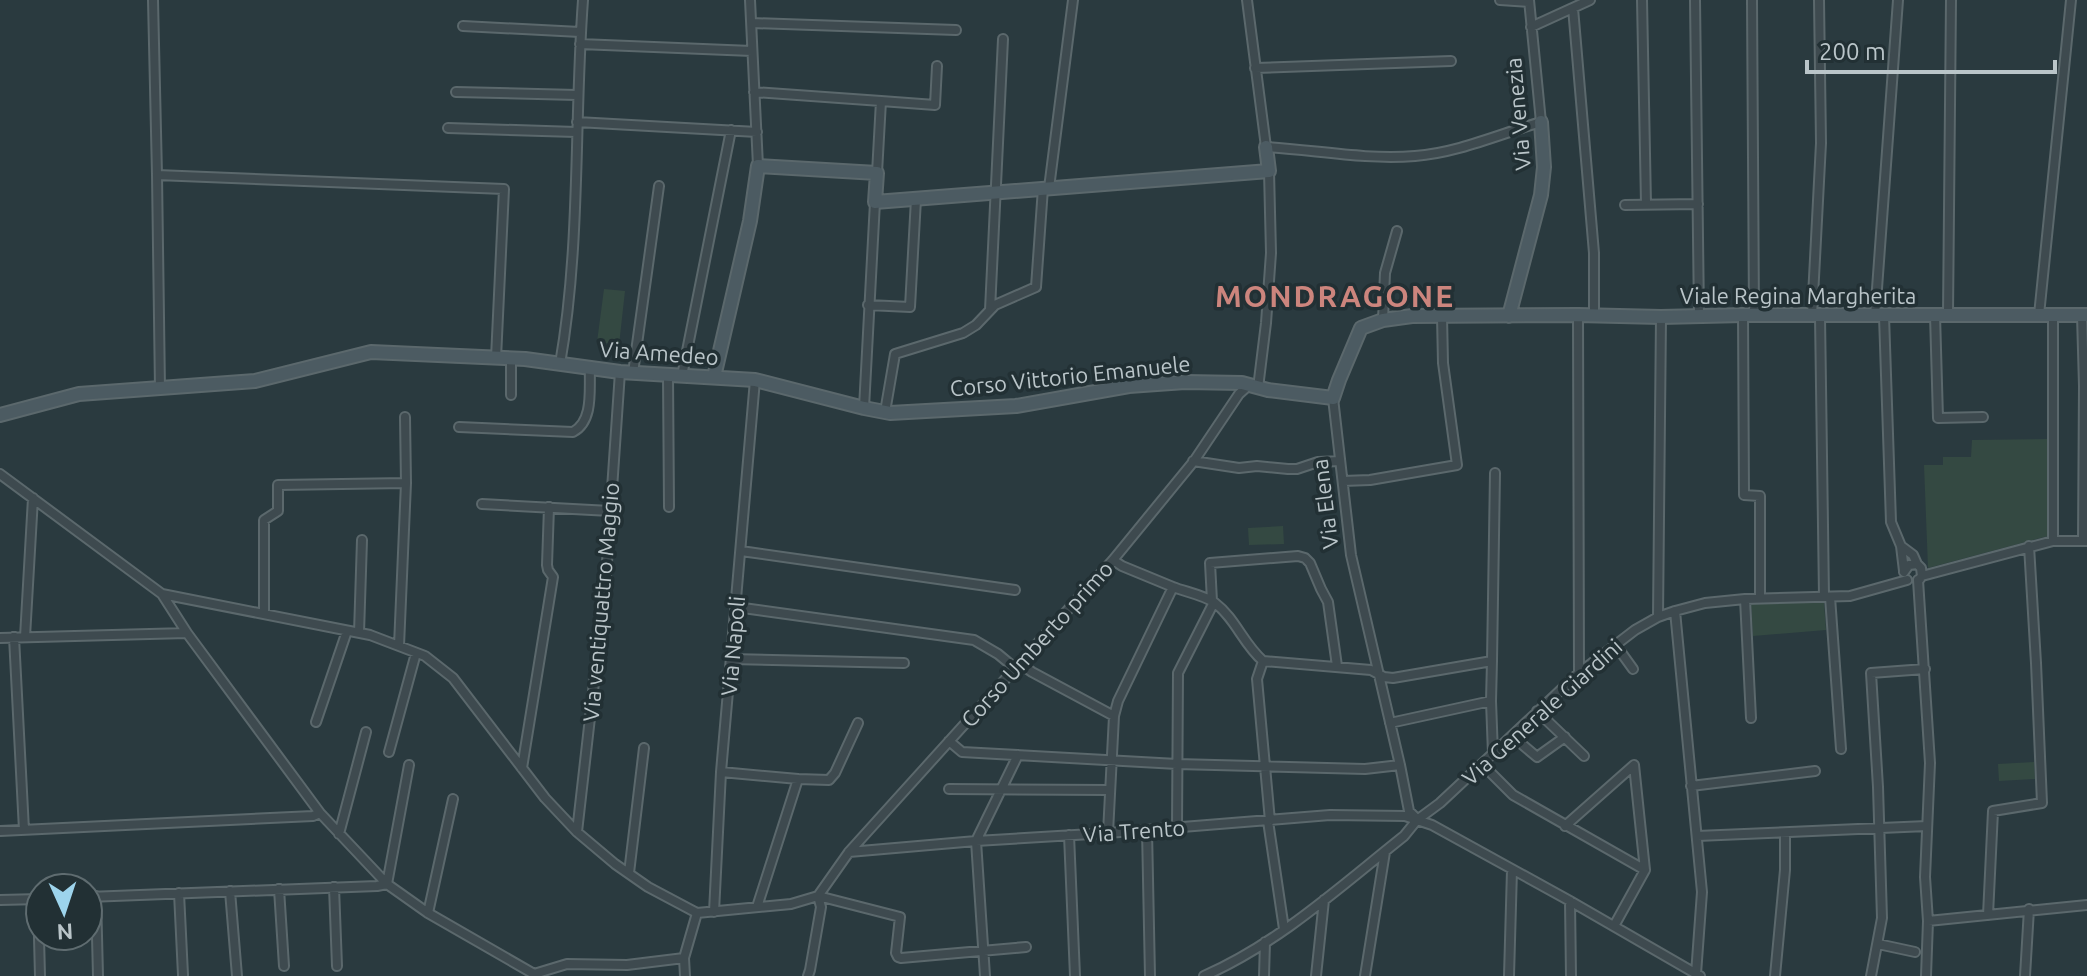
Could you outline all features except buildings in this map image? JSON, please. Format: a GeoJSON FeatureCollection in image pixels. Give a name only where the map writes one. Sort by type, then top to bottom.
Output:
{"type":"FeatureCollection","features":[{"type":"Feature","properties":{"kind":"street"},"geometry":{"type":"LineString","coordinates":[[153,0],[160,389]]}},
{"type":"Feature","properties":{"kind":"street"},"geometry":{"type":"LineString","coordinates":[[560,364],[573,247],[583,0]]}},
{"type":"Feature","properties":{"kind":"street"},"geometry":{"type":"LineString","coordinates":[[714,377],[745,249],[758,166],[750,0]]}},
{"type":"Feature","properties":{"kind":"street"},"geometry":{"type":"LineString","coordinates":[[885,412],[895,354],[963,333],[1005,300],[1036,287],[1046,188],[1073,0]]}},
{"type":"Feature","properties":{"kind":"street"},"geometry":{"type":"LineString","coordinates":[[1247,0],[1269,171],[1271,253],[1266,323],[1253,386]]}},
{"type":"Feature","properties":{"kind":"street"},"geometry":{"type":"LineString","coordinates":[[1500,0],[1529,1]]}},
{"type":"Feature","properties":{"kind":"street"},"geometry":{"type":"LineString","coordinates":[[1531,27],[1590,0]]}},
{"type":"Feature","properties":{"kind":"street"},"geometry":{"type":"LineString","coordinates":[[1642,0],[1646,204]]}},
{"type":"Feature","properties":{"kind":"street"},"geometry":{"type":"LineString","coordinates":[[1695,0],[1699,316]]}},
{"type":"Feature","properties":{"kind":"street"},"geometry":{"type":"LineString","coordinates":[[1752,0],[1744,495],[1760,496],[1760,598]]}},
{"type":"Feature","properties":{"kind":"street"},"geometry":{"type":"LineString","coordinates":[[1819,0],[1821,143],[1816,316],[1827,596],[1841,749]]}},
{"type":"Feature","properties":{"kind":"street"},"geometry":{"type":"LineString","coordinates":[[1898,0],[1880,316],[1891,522],[1915,575]]}},
{"type":"Feature","properties":{"kind":"street"},"geometry":{"type":"LineString","coordinates":[[1951,0],[1938,418],[1983,417]]}},
{"type":"Feature","properties":{"kind":"street"},"geometry":{"type":"LineString","coordinates":[[2039,315],[2071,0]]}},
{"type":"Feature","properties":{"kind":"street","name":"Via Venezia"},"geometry":{"type":"LineString","coordinates":[[1509,316],[1541,195],[1544,167],[1529,1]]}},
{"type":"Feature","properties":{"kind":"street"},"geometry":{"type":"LineString","coordinates":[[1573,8],[1594,253],[1594,316]]}},
{"type":"Feature","properties":{"kind":"street"},"geometry":{"type":"LineString","coordinates":[[752,23],[956,30]]}},
{"type":"Feature","properties":{"kind":"street"},"geometry":{"type":"LineString","coordinates":[[463,26],[580,32]]}},
{"type":"Feature","properties":{"kind":"street"},"geometry":{"type":"LineString","coordinates":[[990,310],[1003,39]]}},
{"type":"Feature","properties":{"kind":"street"},"geometry":{"type":"LineString","coordinates":[[580,44],[752,51]]}},
{"type":"Feature","properties":{"kind":"street"},"geometry":{"type":"LineString","coordinates":[[1255,68],[1451,61]]}},
{"type":"Feature","properties":{"kind":"street"},"geometry":{"type":"LineString","coordinates":[[754,92],[935,105],[937,66]]}},
{"type":"Feature","properties":{"kind":"street"},"geometry":{"type":"LineString","coordinates":[[456,92],[577,95]]}},
{"type":"Feature","properties":{"kind":"street"},"geometry":{"type":"LineString","coordinates":[[864,408],[881,101]]}},
{"type":"Feature","properties":{"kind":"street"},"geometry":{"type":"LineString","coordinates":[[1266,147],[1375,157],[1418,156],[1541,122]]}},
{"type":"Feature","properties":{"kind":"street"},"geometry":{"type":"LineString","coordinates":[[448,128],[576,127],[757,132]]}},
{"type":"Feature","properties":{"kind":"street"},"geometry":{"type":"LineString","coordinates":[[682,376],[731,130]]}},
{"type":"Feature","properties":{"kind":"street"},"geometry":{"type":"LineString","coordinates":[[758,166],[877,173]]}},
{"type":"Feature","properties":{"kind":"street"},"geometry":{"type":"LineString","coordinates":[[875,202],[1269,171]]}},
{"type":"Feature","properties":{"kind":"street"},"geometry":{"type":"LineString","coordinates":[[157,175],[504,189],[496,358]]}},
{"type":"Feature","properties":{"kind":"street","name":"Via ventiquattro Maggio"},"geometry":{"type":"LineString","coordinates":[[577,832],[599,650],[610,511],[626,373],[659,186]]}},
{"type":"Feature","properties":{"kind":"street"},"geometry":{"type":"LineString","coordinates":[[868,305],[910,307],[916,199]]}},
{"type":"Feature","properties":{"kind":"street"},"geometry":{"type":"LineString","coordinates":[[1625,205],[1698,204]]}},
{"type":"Feature","properties":{"kind":"street"},"geometry":{"type":"LineString","coordinates":[[1397,231],[1385,273],[1383,320],[1412,316],[1509,316]]}},
{"type":"Feature","properties":{"kind":"street"},"geometry":{"type":"LineString","coordinates":[[1578,315],[1579,673]]}},
{"type":"Feature","properties":{"kind":"street"},"geometry":{"type":"LineString","coordinates":[[2053,315],[2053,541]]}},
{"type":"Feature","properties":{"kind":"street"},"geometry":{"type":"LineString","coordinates":[[2084,315],[2085,540]]}},
{"type":"Feature","properties":{"kind":"street","name":"Viale Regina Margherita"},"geometry":{"type":"LineString","coordinates":[[1509,316],[2084,315]]}},
{"type":"Feature","properties":{"kind":"street"},"geometry":{"type":"LineString","coordinates":[[1343,481],[1370,480],[1457,465],[1443,363],[1442,316]]}},
{"type":"Feature","properties":{"kind":"street"},"geometry":{"type":"LineString","coordinates":[[1658,617],[1661,317]]}},
{"type":"Feature","properties":{"kind":"street","name":"Via Elena"},"geometry":{"type":"LineString","coordinates":[[1383,320],[1361,328],[1333,398],[1351,555],[1409,811],[1417,820]]}},
{"type":"Feature","properties":{"kind":"street","name":"Via Amedeo"},"geometry":{"type":"LineString","coordinates":[[0,415],[79,394],[255,381],[371,352],[511,359],[626,373],[755,380]]}},
{"type":"Feature","properties":{"kind":"street"},"geometry":{"type":"LineString","coordinates":[[511,359],[511,395]]}},
{"type":"Feature","properties":{"kind":"street"},"geometry":{"type":"LineString","coordinates":[[459,427],[573,432],[579,429],[588,412],[590,369]]}},
{"type":"Feature","properties":{"kind":"street"},"geometry":{"type":"LineString","coordinates":[[668,376],[669,507]]}},
{"type":"Feature","properties":{"kind":"street","name":"Corso Vittorio Emanuele"},"geometry":{"type":"LineString","coordinates":[[755,380],[885,412],[1016,406],[1152,384],[1242,383],[1333,398]]}},
{"type":"Feature","properties":{"kind":"street","name":"Via Napoli"},"geometry":{"type":"LineString","coordinates":[[714,912],[721,772],[755,380]]}},
{"type":"Feature","properties":{"kind":"street","name":"Corso Umberto primo"},"geometry":{"type":"LineString","coordinates":[[818,896],[849,852],[1113,560],[1193,461],[1239,394],[1253,386]]}},
{"type":"Feature","properties":{"kind":"street"},"geometry":{"type":"LineString","coordinates":[[399,646],[406,483],[405,417]]}},
{"type":"Feature","properties":{"kind":"street"},"geometry":{"type":"LineString","coordinates":[[1193,461],[1239,468],[1297,469],[1318,462],[1340,461]]}},
{"type":"Feature","properties":{"kind":"street"},"geometry":{"type":"LineString","coordinates":[[1493,754],[1495,473]]}},
{"type":"Feature","properties":{"kind":"street"},"geometry":{"type":"LineString","coordinates":[[0,474],[162,594],[187,633],[320,813],[387,884],[428,913],[534,975],[567,964],[627,965],[684,958]]}},
{"type":"Feature","properties":{"kind":"street"},"geometry":{"type":"LineString","coordinates":[[264,614],[264,520],[278,511],[278,485],[406,483]]}},
{"type":"Feature","properties":{"kind":"street"},"geometry":{"type":"LineString","coordinates":[[25,637],[33,498]]}},
{"type":"Feature","properties":{"kind":"street"},"geometry":{"type":"LineString","coordinates":[[482,504],[610,511]]}},
{"type":"Feature","properties":{"kind":"street"},"geometry":{"type":"LineString","coordinates":[[522,768],[553,577],[547,565],[549,507]]}},
{"type":"Feature","properties":{"kind":"street"},"geometry":{"type":"LineString","coordinates":[[359,633],[362,540]]}},
{"type":"Feature","properties":{"kind":"street","name":"Via Generale Giardini"},"geometry":{"type":"LineString","coordinates":[[1207,975],[1265,942],[1324,900],[1404,836],[1417,820],[1440,803],[1579,673],[1615,644],[1658,617],[1705,603],[1850,596],[1915,575],[1943,571],[2029,546],[2053,541],[2085,540]]}},
{"type":"Feature","properties":{"kind":"street"},"geometry":{"type":"LineString","coordinates":[[1901,546],[1913,555],[1925,669],[1930,763],[1925,877],[1928,921],[1926,976]]}},
{"type":"Feature","properties":{"kind":"street"},"geometry":{"type":"LineString","coordinates":[[1988,915],[1993,811],[2042,803],[2029,546]]}},
{"type":"Feature","properties":{"kind":"street"},"geometry":{"type":"LineString","coordinates":[[741,551],[1015,590]]}},
{"type":"Feature","properties":{"kind":"street"},"geometry":{"type":"LineString","coordinates":[[1177,828],[1178,673],[1213,601],[1210,563],[1305,558],[1328,602],[1337,666]]}},
{"type":"Feature","properties":{"kind":"street"},"geometry":{"type":"LineString","coordinates":[[1113,560],[1213,601],[1263,661],[1371,670],[1393,678],[1492,661]]}},
{"type":"Feature","properties":{"kind":"street"},"geometry":{"type":"LineString","coordinates":[[1108,833],[1114,716],[1118,701],[1173,587]]}},
{"type":"Feature","properties":{"kind":"street"},"geometry":{"type":"LineString","coordinates":[[162,594],[359,633],[425,656],[453,678],[545,798],[577,832],[629,873],[670,900],[697,913],[791,904],[818,896],[900,917],[898,957],[1026,947]]}},
{"type":"Feature","properties":{"kind":"street"},"geometry":{"type":"LineString","coordinates":[[1745,599],[1751,718]]}},
{"type":"Feature","properties":{"kind":"street"},"geometry":{"type":"LineString","coordinates":[[736,607],[974,640],[1114,716]]}},
{"type":"Feature","properties":{"kind":"street"},"geometry":{"type":"LineString","coordinates":[[1675,611],[1702,892],[1698,975]]}},
{"type":"Feature","properties":{"kind":"street"},"geometry":{"type":"LineString","coordinates":[[316,722],[347,631]]}},
{"type":"Feature","properties":{"kind":"street"},"geometry":{"type":"LineString","coordinates":[[0,638],[187,633]]}},
{"type":"Feature","properties":{"kind":"street"},"geometry":{"type":"LineString","coordinates":[[14,637],[24,830]]}},
{"type":"Feature","properties":{"kind":"street"},"geometry":{"type":"LineString","coordinates":[[1615,644],[1633,669]]}},
{"type":"Feature","properties":{"kind":"street"},"geometry":{"type":"LineString","coordinates":[[389,752],[416,653]]}},
{"type":"Feature","properties":{"kind":"street"},"geometry":{"type":"LineString","coordinates":[[731,659],[904,663]]}},
{"type":"Feature","properties":{"kind":"street"},"geometry":{"type":"LineString","coordinates":[[1263,661],[1257,679],[1269,821],[1284,929]]}},
{"type":"Feature","properties":{"kind":"street"},"geometry":{"type":"LineString","coordinates":[[1874,975],[1882,918],[1871,673],[1925,669]]}},
{"type":"Feature","properties":{"kind":"street"},"geometry":{"type":"LineString","coordinates":[[1390,723],[1491,701]]}},
{"type":"Feature","properties":{"kind":"street"},"geometry":{"type":"LineString","coordinates":[[1537,711],[1584,756]]}},
{"type":"Feature","properties":{"kind":"street"},"geometry":{"type":"LineString","coordinates":[[721,772],[829,780],[858,723]]}},
{"type":"Feature","properties":{"kind":"street"},"geometry":{"type":"LineString","coordinates":[[339,834],[366,732]]}},
{"type":"Feature","properties":{"kind":"street"},"geometry":{"type":"LineString","coordinates":[[1512,736],[1537,757],[1565,737]]}},
{"type":"Feature","properties":{"kind":"street"},"geometry":{"type":"LineString","coordinates":[[949,741],[962,752],[1177,764],[1365,769],[1400,765]]}},
{"type":"Feature","properties":{"kind":"street"},"geometry":{"type":"LineString","coordinates":[[629,873],[644,748]]}},
{"type":"Feature","properties":{"kind":"street"},"geometry":{"type":"LineString","coordinates":[[985,976],[976,841],[1018,755]]}},
{"type":"Feature","properties":{"kind":"street"},"geometry":{"type":"LineString","coordinates":[[1482,764],[1513,795],[1645,870]]}},
{"type":"Feature","properties":{"kind":"street"},"geometry":{"type":"LineString","coordinates":[[387,884],[409,765]]}},
{"type":"Feature","properties":{"kind":"street"},"geometry":{"type":"LineString","coordinates":[[1565,826],[1634,765],[1645,870],[1614,926]]}},
{"type":"Feature","properties":{"kind":"street"},"geometry":{"type":"LineString","coordinates":[[1691,786],[1815,771]]}},
{"type":"Feature","properties":{"kind":"street"},"geometry":{"type":"LineString","coordinates":[[757,907],[798,779]]}},
{"type":"Feature","properties":{"kind":"street"},"geometry":{"type":"LineString","coordinates":[[949,789],[1108,790]]}},
{"type":"Feature","properties":{"kind":"street"},"geometry":{"type":"LineString","coordinates":[[428,913],[453,799]]}},
{"type":"Feature","properties":{"kind":"street"},"geometry":{"type":"LineString","coordinates":[[0,831],[313,816],[320,813]]}},
{"type":"Feature","properties":{"kind":"street","name":"Via Trento"},"geometry":{"type":"LineString","coordinates":[[849,852],[1330,815],[1405,816],[1432,825],[1614,926],[1682,971],[1698,975]]}},
{"type":"Feature","properties":{"kind":"street"},"geometry":{"type":"LineString","coordinates":[[1697,836],[1927,826]]}},
{"type":"Feature","properties":{"kind":"street"},"geometry":{"type":"LineString","coordinates":[[1147,830],[1150,976]]}},
{"type":"Feature","properties":{"kind":"street"},"geometry":{"type":"LineString","coordinates":[[1775,976],[1785,870],[1785,833]]}},
{"type":"Feature","properties":{"kind":"street"},"geometry":{"type":"LineString","coordinates":[[1069,835],[1075,976]]}},
{"type":"Feature","properties":{"kind":"street"},"geometry":{"type":"LineString","coordinates":[[1365,976],[1385,851]]}},
{"type":"Feature","properties":{"kind":"street"},"geometry":{"type":"LineString","coordinates":[[1509,976],[1512,870]]}},
{"type":"Feature","properties":{"kind":"street"},"geometry":{"type":"LineString","coordinates":[[104,896],[387,884]]}},
{"type":"Feature","properties":{"kind":"street"},"geometry":{"type":"LineString","coordinates":[[334,887],[337,966]]}},
{"type":"Feature","properties":{"kind":"street"},"geometry":{"type":"LineString","coordinates":[[279,889],[284,966]]}},
{"type":"Feature","properties":{"kind":"street"},"geometry":{"type":"LineString","coordinates":[[230,891],[237,976]]}},
{"type":"Feature","properties":{"kind":"street"},"geometry":{"type":"LineString","coordinates":[[179,893],[183,975]]}},
{"type":"Feature","properties":{"kind":"street"},"geometry":{"type":"LineString","coordinates":[[808,976],[821,907],[818,896]]}},
{"type":"Feature","properties":{"kind":"street"},"geometry":{"type":"LineString","coordinates":[[0,900],[24,899]]}},
{"type":"Feature","properties":{"kind":"street"},"geometry":{"type":"LineString","coordinates":[[1316,976],[1324,900]]}},
{"type":"Feature","properties":{"kind":"street"},"geometry":{"type":"LineString","coordinates":[[1570,901],[1571,976]]}},
{"type":"Feature","properties":{"kind":"street"},"geometry":{"type":"LineString","coordinates":[[1928,921],[2087,905]]}},
{"type":"Feature","properties":{"kind":"street"},"geometry":{"type":"LineString","coordinates":[[2025,976],[2029,909]]}},
{"type":"Feature","properties":{"kind":"street"},"geometry":{"type":"LineString","coordinates":[[685,976],[684,958],[697,913]]}},
{"type":"Feature","properties":{"kind":"street"},"geometry":{"type":"LineString","coordinates":[[1264,976],[1265,942]]}},
{"type":"Feature","properties":{"kind":"street"},"geometry":{"type":"LineString","coordinates":[[1878,944],[1915,952]]}},
{"type":"Feature","properties":{"kind":"street"},"geometry":{"type":"LineString","coordinates":[[40,952],[40,976]]}},
{"type":"Feature","properties":{"kind":"street"},"geometry":{"type":"LineString","coordinates":[[96,952],[98,976]]}},
{"type":"Feature","properties":{"kind":"green space"},"geometry":{"type":"Polygon","coordinates":[[[604,289],[625,291],[619,345],[597,342],[604,289]]]}},
{"type":"Feature","properties":{"kind":"green space"},"geometry":{"type":"Polygon","coordinates":[[[2048,439],[2048,536],[1928,568],[1924,465],[1943,465],[1943,457],[1971,457],[1972,440],[2048,439]]]}},
{"type":"Feature","properties":{"kind":"green space"},"geometry":{"type":"Polygon","coordinates":[[[1283,526],[1284,544],[1249,545],[1248,528],[1283,526]]]}},
{"type":"Feature","properties":{"kind":"green space"},"geometry":{"type":"Polygon","coordinates":[[[1751,602],[1824,603],[1826,630],[1753,636],[1751,602]]]}},
{"type":"Feature","properties":{"kind":"green space"},"geometry":{"type":"Polygon","coordinates":[[[2034,762],[2035,779],[1999,781],[1998,764],[2034,762]]]}},
{"type":"Feature","properties":{"kind":"district","name":"MONDRAGONE"},"geometry":{"type":"Point","coordinates":[1335,297]}}]}
